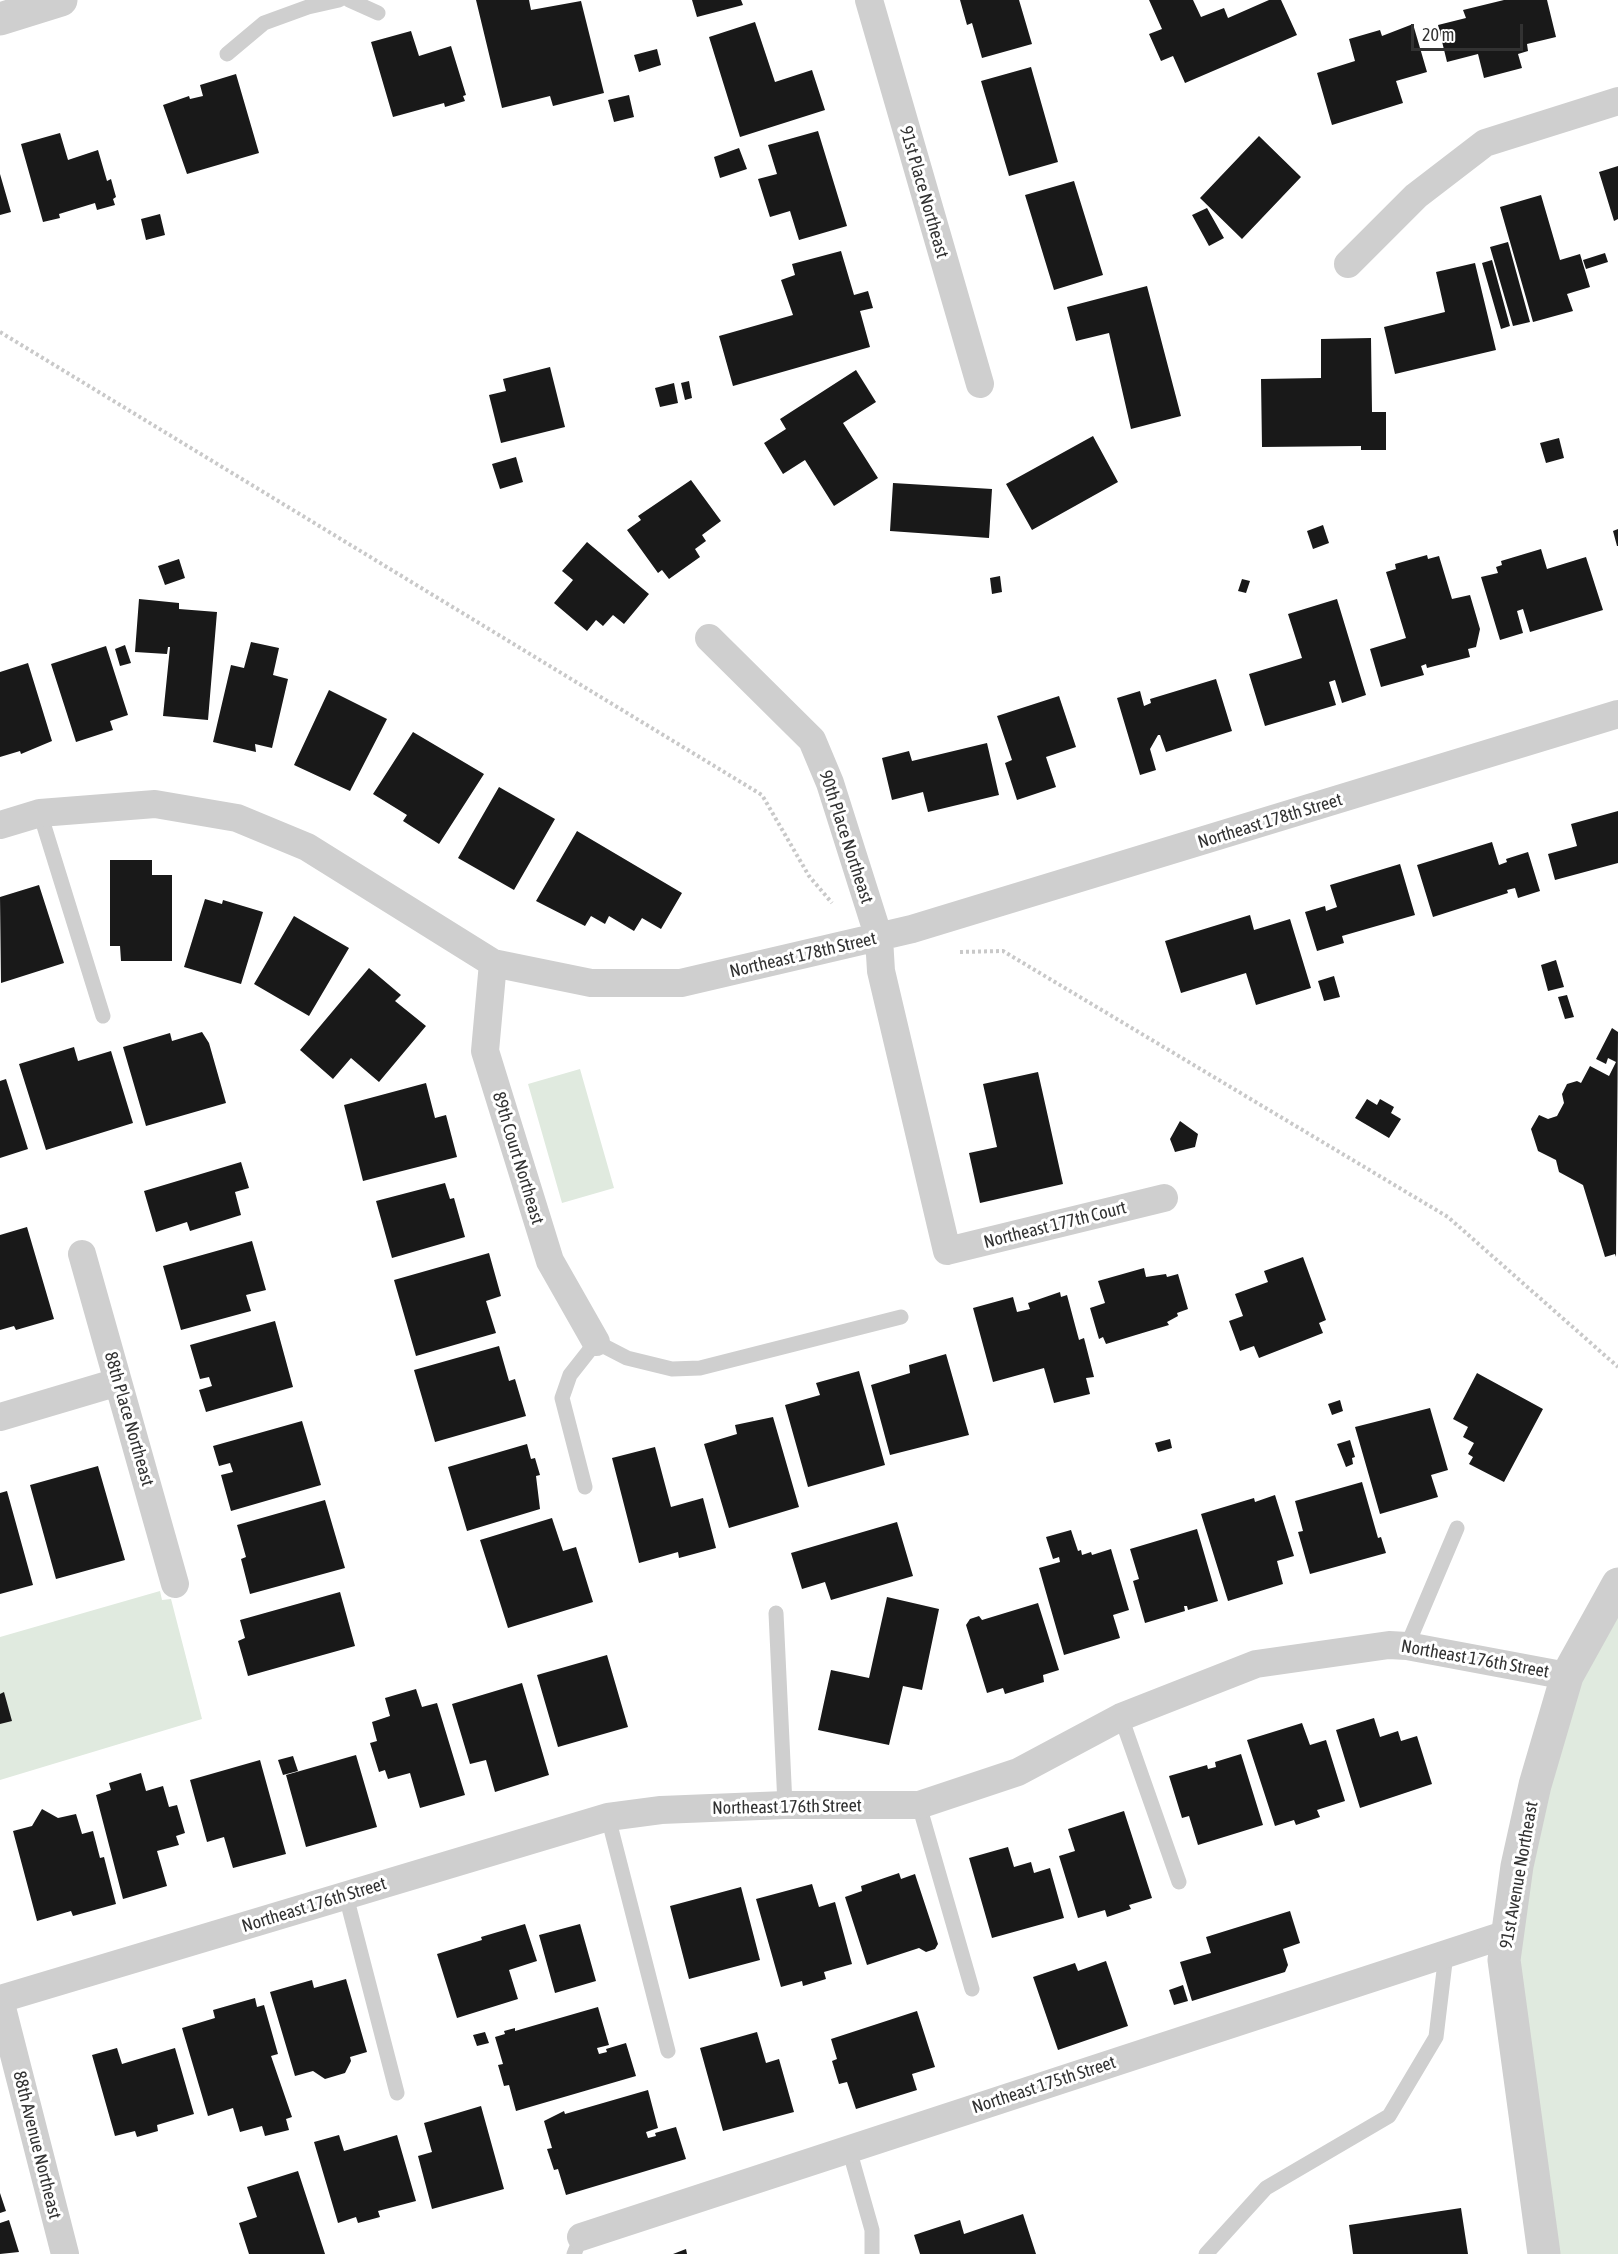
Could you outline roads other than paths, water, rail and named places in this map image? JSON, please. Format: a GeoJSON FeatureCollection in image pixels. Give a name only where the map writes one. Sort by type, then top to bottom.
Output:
{"type":"FeatureCollection","features":[{"type":"Feature","properties":{"kind":"street"},"geometry":{"type":"LineString","coordinates":[[0,19],[62,0]]}},
{"type":"Feature","properties":{"kind":"street","name":"91st Place Northeast"},"geometry":{"type":"LineString","coordinates":[[869,0],[980,384]]}},
{"type":"Feature","properties":{"kind":"street"},"geometry":{"type":"LineString","coordinates":[[1348,264],[1416,196],[1485,143],[1618,101]]}},
{"type":"Feature","properties":{"kind":"street","name":"90th Place Northeast"},"geometry":{"type":"LineString","coordinates":[[709,638],[812,740],[830,783],[879,938],[881,971],[947,1251]]}},
{"type":"Feature","properties":{"kind":"street","name":"Northeast 178th Street"},"geometry":{"type":"LineString","coordinates":[[0,825],[40,813],[155,804],[237,818],[307,847],[494,963],[591,983],[681,983],[879,938],[1618,714]]}},
{"type":"Feature","properties":{"kind":"street","name":"89th Court Northeast"},"geometry":{"type":"LineString","coordinates":[[494,963],[485,1051],[550,1261],[596,1342]]}},
{"type":"Feature","properties":{"kind":"street","name":"Northeast 177th Court"},"geometry":{"type":"LineString","coordinates":[[947,1251],[1164,1198]]}},
{"type":"Feature","properties":{"kind":"street","name":"88th Place Northeast"},"geometry":{"type":"LineString","coordinates":[[82,1254],[175,1584]]}},
{"type":"Feature","properties":{"kind":"street"},"geometry":{"type":"LineString","coordinates":[[0,1417],[118,1382]]}},
{"type":"Feature","properties":{"kind":"street","name":"91st Avenue Northeast"},"geometry":{"type":"LineString","coordinates":[[1544,2254],[1504,1960],[1517,1866],[1535,1785],[1567,1676],[1618,1584]]}},
{"type":"Feature","properties":{"kind":"street","name":"Northeast 176th Street"},"geometry":{"type":"LineString","coordinates":[[0,2000],[608,1817],[661,1810],[785,1805],[919,1805],[1018,1772],[1121,1717],[1256,1664],[1389,1645],[1407,1646],[1567,1676]]}},
{"type":"Feature","properties":{"kind":"street","name":"Northeast 175th Street"},"geometry":{"type":"LineString","coordinates":[[577,2246],[849,2149],[1508,1934]]}},
{"type":"Feature","properties":{"kind":"street","name":"88th Avenue Northeast"},"geometry":{"type":"LineString","coordinates":[[0,2000],[65,2254]]}},
{"type":"Feature","properties":{"kind":"lane"},"geometry":{"type":"LineString","coordinates":[[227,54],[287,7],[339,0]]}},
{"type":"Feature","properties":{"kind":"lane"},"geometry":{"type":"LineString","coordinates":[[349,0],[378,13]]}},
{"type":"Feature","properties":{"kind":"lane"},"geometry":{"type":"LineString","coordinates":[[40,813],[103,1016]]}},
{"type":"Feature","properties":{"kind":"lane"},"geometry":{"type":"LineString","coordinates":[[585,1487],[562,1398],[570,1375],[596,1342],[635,1360],[672,1369],[700,1368],[901,1317]]}},
{"type":"Feature","properties":{"kind":"lane"},"geometry":{"type":"LineString","coordinates":[[1407,1646],[1457,1528]]}},
{"type":"Feature","properties":{"kind":"lane"},"geometry":{"type":"LineString","coordinates":[[776,1613],[785,1805]]}},
{"type":"Feature","properties":{"kind":"lane"},"geometry":{"type":"LineString","coordinates":[[1121,1717],[1179,1882]]}},
{"type":"Feature","properties":{"kind":"lane"},"geometry":{"type":"LineString","coordinates":[[919,1805],[972,1989]]}},
{"type":"Feature","properties":{"kind":"lane"},"geometry":{"type":"LineString","coordinates":[[608,1817],[668,2051]]}},
{"type":"Feature","properties":{"kind":"lane"},"geometry":{"type":"LineString","coordinates":[[346,1896],[398,2093]]}},
{"type":"Feature","properties":{"kind":"lane"},"geometry":{"type":"LineString","coordinates":[[1206,2254],[1266,2188],[1389,2116],[1436,2037],[1446,1954]]}},
{"type":"Feature","properties":{"kind":"lane"},"geometry":{"type":"LineString","coordinates":[[849,2149],[872,2230],[872,2254]]}}]}
